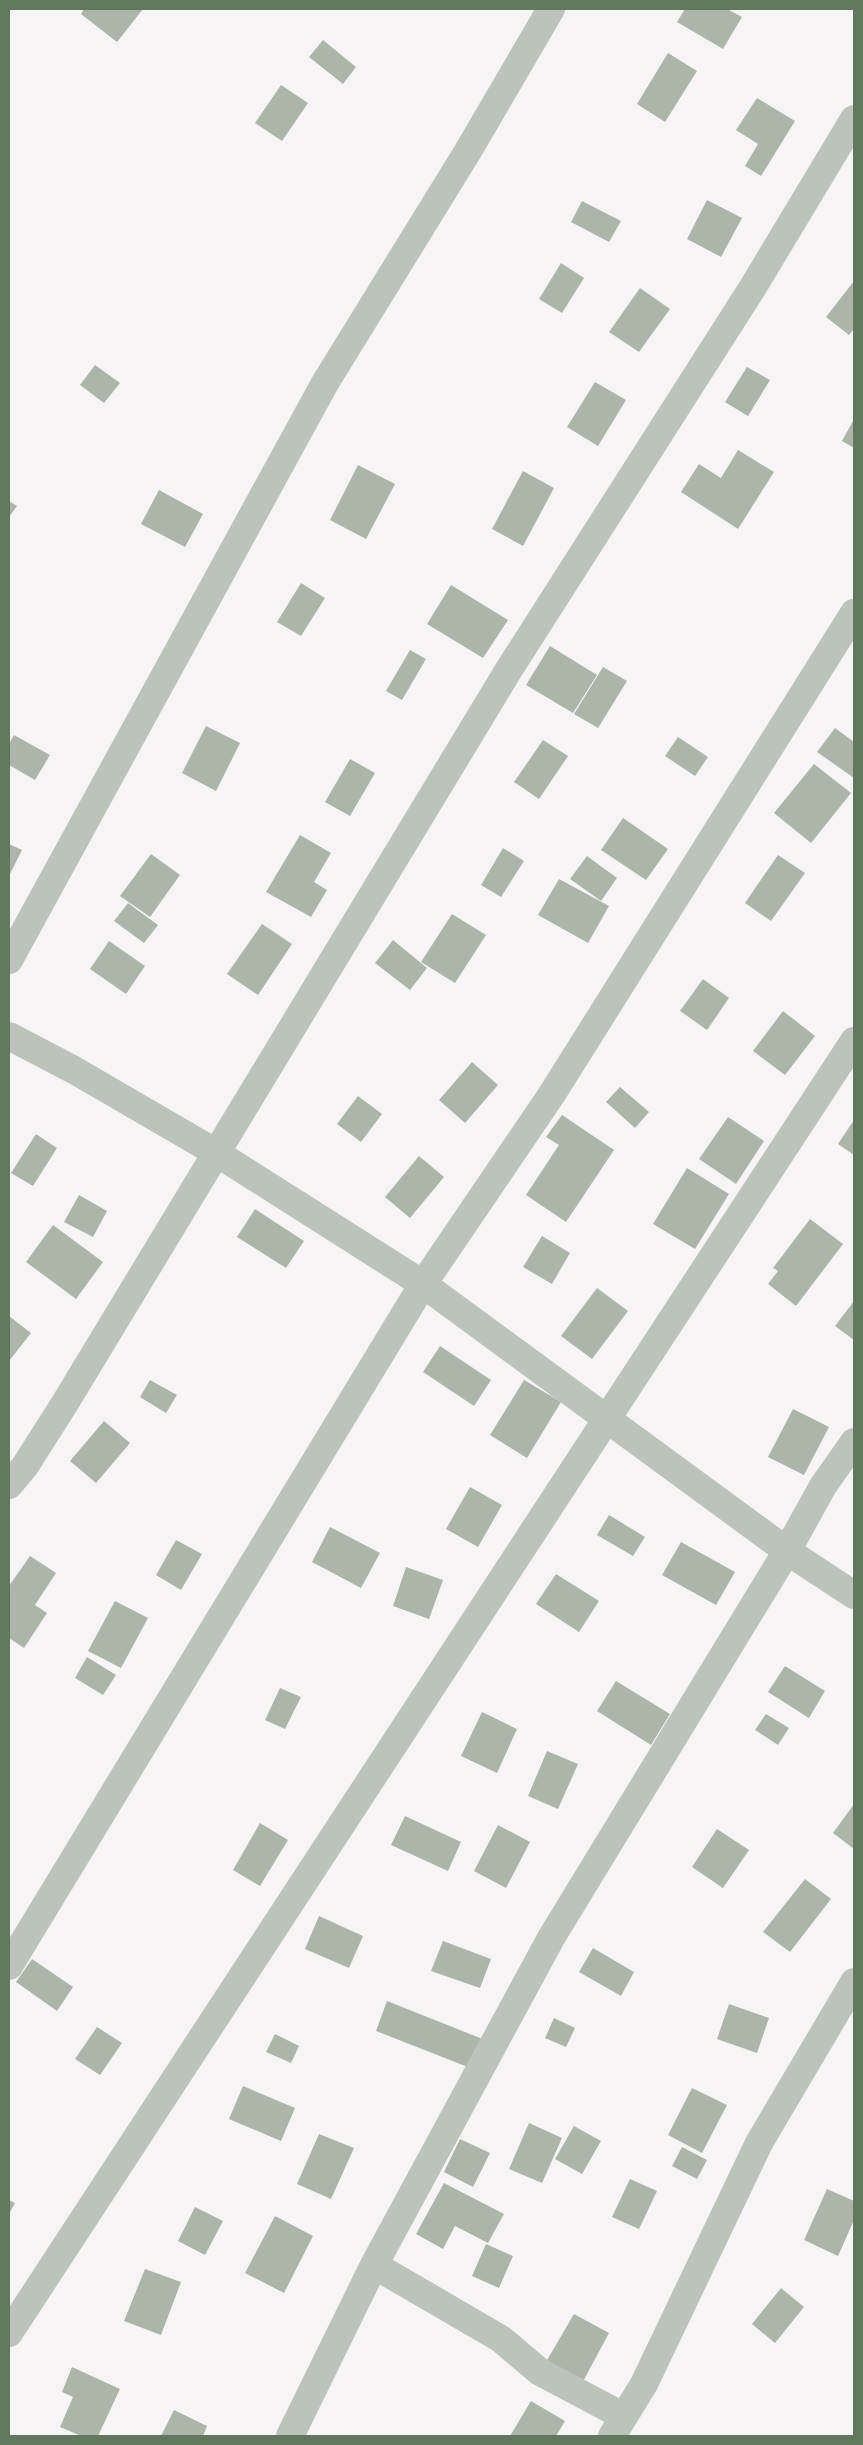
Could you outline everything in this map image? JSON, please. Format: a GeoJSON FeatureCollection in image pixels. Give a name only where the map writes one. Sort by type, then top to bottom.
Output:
{"type":"FeatureCollection","features":[{"type":"Feature","properties":{"kind":"street"},"geometry":{"type":"LineString","coordinates":[[9,960],[325,383],[468,151],[551,9]]}},
{"type":"Feature","properties":{"kind":"street"},"geometry":{"type":"LineString","coordinates":[[9,1485],[25,1466],[65,1403],[215,1152],[508,671],[753,287],[854,119]]}},
{"type":"Feature","properties":{"kind":"street"},"geometry":{"type":"LineString","coordinates":[[9,1966],[423,1284],[552,1094],[854,613]]}},
{"type":"Feature","properties":{"kind":"street"},"geometry":{"type":"LineString","coordinates":[[9,1036],[74,1070],[215,1152],[423,1284],[787,1551],[854,1595]]}},
{"type":"Feature","properties":{"kind":"street"},"geometry":{"type":"LineString","coordinates":[[9,2333],[854,1041]]}},
{"type":"Feature","properties":{"kind":"street"},"geometry":{"type":"LineString","coordinates":[[290,2436],[374,2265],[551,1938],[787,1551],[823,1486],[854,1442]]}},
{"type":"Feature","properties":{"kind":"street"},"geometry":{"type":"LineString","coordinates":[[374,2265],[501,2338],[540,2372],[618,2426],[644,2384],[759,2143],[854,1982]]}},
{"type":"Feature","properties":{"kind":"building"},"geometry":{"type":"Polygon","coordinates":[[[84,9],[143,9],[117,42],[81,14],[84,9]]]}},
{"type":"Feature","properties":{"kind":"building"},"geometry":{"type":"Polygon","coordinates":[[[685,9],[727,9],[742,17],[723,49],[677,22],[685,9]]]}},
{"type":"Feature","properties":{"kind":"building"},"geometry":{"type":"Polygon","coordinates":[[[323,40],[356,67],[343,84],[309,57],[323,40]]]}},
{"type":"Feature","properties":{"kind":"building"},"geometry":{"type":"Polygon","coordinates":[[[668,53],[697,71],[665,122],[637,104],[668,53]]]}},
{"type":"Feature","properties":{"kind":"building"},"geometry":{"type":"Polygon","coordinates":[[[281,85],[308,103],[282,141],[255,123],[281,85]]]}},
{"type":"Feature","properties":{"kind":"building"},"geometry":{"type":"Polygon","coordinates":[[[757,98],[795,121],[761,176],[745,166],[758,144],[736,130],[757,98]]]}},
{"type":"Feature","properties":{"kind":"building"},"geometry":{"type":"Polygon","coordinates":[[[707,200],[742,218],[721,257],[687,239],[707,200]]]}},
{"type":"Feature","properties":{"kind":"building"},"geometry":{"type":"Polygon","coordinates":[[[582,201],[621,221],[609,242],[571,222],[582,201]]]}},
{"type":"Feature","properties":{"kind":"building"},"geometry":{"type":"Polygon","coordinates":[[[561,263],[584,278],[562,313],[539,299],[561,263]]]}},
{"type":"Feature","properties":{"kind":"building"},"geometry":{"type":"Polygon","coordinates":[[[854,281],[854,329],[849,335],[826,317],[854,281]]]}},
{"type":"Feature","properties":{"kind":"building"},"geometry":{"type":"Polygon","coordinates":[[[640,288],[670,309],[639,352],[609,332],[640,288]]]}},
{"type":"Feature","properties":{"kind":"building"},"geometry":{"type":"Polygon","coordinates":[[[95,365],[120,383],[104,403],[80,385],[95,365]]]}},
{"type":"Feature","properties":{"kind":"building"},"geometry":{"type":"Polygon","coordinates":[[[747,367],[770,380],[748,416],[725,402],[747,367]]]}},
{"type":"Feature","properties":{"kind":"building"},"geometry":{"type":"Polygon","coordinates":[[[595,382],[626,400],[598,446],[567,427],[595,382]]]}},
{"type":"Feature","properties":{"kind":"building"},"geometry":{"type":"Polygon","coordinates":[[[854,419],[854,448],[842,441],[854,419]]]}},
{"type":"Feature","properties":{"kind":"building"},"geometry":{"type":"Polygon","coordinates":[[[738,450],[774,472],[738,529],[681,492],[699,464],[721,478],[738,450]]]}},
{"type":"Feature","properties":{"kind":"building"},"geometry":{"type":"Polygon","coordinates":[[[358,465],[395,484],[366,539],[330,520],[358,465]]]}},
{"type":"Feature","properties":{"kind":"building"},"geometry":{"type":"Polygon","coordinates":[[[523,471],[554,488],[523,546],[492,529],[523,471]]]}},
{"type":"Feature","properties":{"kind":"building"},"geometry":{"type":"Polygon","coordinates":[[[159,490],[203,514],[185,547],[141,524],[159,490]]]}},
{"type":"Feature","properties":{"kind":"building"},"geometry":{"type":"Polygon","coordinates":[[[9,501],[17,506],[9,517],[9,501]]]}},
{"type":"Feature","properties":{"kind":"building"},"geometry":{"type":"Polygon","coordinates":[[[301,583],[325,598],[301,636],[277,622],[301,583]]]}},
{"type":"Feature","properties":{"kind":"building"},"geometry":{"type":"Polygon","coordinates":[[[451,585],[508,620],[483,658],[427,624],[451,585]]]}},
{"type":"Feature","properties":{"kind":"building"},"geometry":{"type":"Polygon","coordinates":[[[550,646],[597,675],[573,713],[526,685],[550,646]]]}},
{"type":"Feature","properties":{"kind":"building"},"geometry":{"type":"Polygon","coordinates":[[[410,650],[426,659],[402,700],[386,691],[410,650]]]}},
{"type":"Feature","properties":{"kind":"building"},"geometry":{"type":"Polygon","coordinates":[[[603,667],[627,681],[598,728],[574,714],[603,667]]]}},
{"type":"Feature","properties":{"kind":"building"},"geometry":{"type":"Polygon","coordinates":[[[206,726],[240,743],[216,791],[182,773],[206,726]]]}},
{"type":"Feature","properties":{"kind":"building"},"geometry":{"type":"Polygon","coordinates":[[[835,728],[854,742],[854,778],[817,752],[835,728]]]}},
{"type":"Feature","properties":{"kind":"building"},"geometry":{"type":"Polygon","coordinates":[[[14,735],[50,755],[35,780],[9,765],[9,744],[14,735]]]}},
{"type":"Feature","properties":{"kind":"building"},"geometry":{"type":"Polygon","coordinates":[[[678,737],[708,757],[695,776],[665,756],[678,737]]]}},
{"type":"Feature","properties":{"kind":"building"},"geometry":{"type":"Polygon","coordinates":[[[543,740],[568,756],[539,799],[514,782],[543,740]]]}},
{"type":"Feature","properties":{"kind":"building"},"geometry":{"type":"Polygon","coordinates":[[[350,759],[375,773],[350,816],[325,802],[350,759]]]}},
{"type":"Feature","properties":{"kind":"building"},"geometry":{"type":"Polygon","coordinates":[[[814,764],[851,793],[811,843],[774,813],[814,764]]]}},
{"type":"Feature","properties":{"kind":"building"},"geometry":{"type":"Polygon","coordinates":[[[623,818],[668,849],[646,880],[601,850],[623,818]]]}},
{"type":"Feature","properties":{"kind":"building"},"geometry":{"type":"Polygon","coordinates":[[[300,835],[331,853],[314,882],[327,890],[311,917],[266,892],[300,835]]]}},
{"type":"Feature","properties":{"kind":"building"},"geometry":{"type":"Polygon","coordinates":[[[9,844],[22,850],[9,876],[9,844]]]}},
{"type":"Feature","properties":{"kind":"building"},"geometry":{"type":"Polygon","coordinates":[[[503,848],[524,861],[501,897],[481,885],[503,848]]]}},
{"type":"Feature","properties":{"kind":"building"},"geometry":{"type":"Polygon","coordinates":[[[151,854],[180,875],[150,917],[120,896],[151,854]]]}},
{"type":"Feature","properties":{"kind":"building"},"geometry":{"type":"Polygon","coordinates":[[[778,855],[805,873],[771,921],[745,903],[778,855]]]}},
{"type":"Feature","properties":{"kind":"building"},"geometry":{"type":"Polygon","coordinates":[[[587,856],[617,878],[601,901],[570,879],[587,856]]]}},
{"type":"Feature","properties":{"kind":"building"},"geometry":{"type":"Polygon","coordinates":[[[559,879],[609,906],[588,943],[538,915],[559,879]]]}},
{"type":"Feature","properties":{"kind":"building"},"geometry":{"type":"Polygon","coordinates":[[[128,903],[158,925],[144,943],[114,921],[128,903]]]}},
{"type":"Feature","properties":{"kind":"building"},"geometry":{"type":"Polygon","coordinates":[[[452,914],[486,935],[455,983],[421,962],[452,914]]]}},
{"type":"Feature","properties":{"kind":"building"},"geometry":{"type":"Polygon","coordinates":[[[262,924],[292,944],[258,995],[227,974],[262,924]]]}},
{"type":"Feature","properties":{"kind":"building"},"geometry":{"type":"Polygon","coordinates":[[[393,940],[427,968],[410,990],[375,963],[393,940]]]}},
{"type":"Feature","properties":{"kind":"building"},"geometry":{"type":"Polygon","coordinates":[[[109,941],[145,966],[126,994],[90,969],[109,941]]]}},
{"type":"Feature","properties":{"kind":"building"},"geometry":{"type":"Polygon","coordinates":[[[703,979],[729,998],[707,1030],[680,1011],[703,979]]]}},
{"type":"Feature","properties":{"kind":"building"},"geometry":{"type":"Polygon","coordinates":[[[783,1011],[815,1036],[785,1075],[753,1051],[783,1011]]]}},
{"type":"Feature","properties":{"kind":"building"},"geometry":{"type":"Polygon","coordinates":[[[472,1062],[498,1085],[465,1123],[439,1100],[472,1062]]]}},
{"type":"Feature","properties":{"kind":"building"},"geometry":{"type":"Polygon","coordinates":[[[620,1087],[649,1112],[635,1128],[606,1102],[620,1087]]]}},
{"type":"Feature","properties":{"kind":"building"},"geometry":{"type":"Polygon","coordinates":[[[358,1096],[382,1114],[361,1142],[337,1124],[358,1096]]]}},
{"type":"Feature","properties":{"kind":"building"},"geometry":{"type":"Polygon","coordinates":[[[562,1115],[614,1150],[566,1222],[526,1195],[559,1145],[546,1137],[562,1115]]]}},
{"type":"Feature","properties":{"kind":"building"},"geometry":{"type":"Polygon","coordinates":[[[728,1117],[764,1141],[736,1184],[699,1159],[728,1117]]]}},
{"type":"Feature","properties":{"kind":"building"},"geometry":{"type":"Polygon","coordinates":[[[854,1120],[854,1155],[838,1144],[854,1120]]]}},
{"type":"Feature","properties":{"kind":"building"},"geometry":{"type":"Polygon","coordinates":[[[36,1134],[57,1148],[33,1186],[11,1173],[36,1134]]]}},
{"type":"Feature","properties":{"kind":"building"},"geometry":{"type":"Polygon","coordinates":[[[419,1156],[444,1177],[410,1218],[385,1197],[419,1156]]]}},
{"type":"Feature","properties":{"kind":"building"},"geometry":{"type":"Polygon","coordinates":[[[687,1168],[729,1194],[695,1249],[653,1224],[687,1168]]]}},
{"type":"Feature","properties":{"kind":"building"},"geometry":{"type":"Polygon","coordinates":[[[79,1195],[107,1211],[93,1237],[64,1222],[79,1195]]]}},
{"type":"Feature","properties":{"kind":"building"},"geometry":{"type":"Polygon","coordinates":[[[255,1209],[304,1241],[286,1268],[237,1237],[255,1209]]]}},
{"type":"Feature","properties":{"kind":"building"},"geometry":{"type":"Polygon","coordinates":[[[810,1219],[843,1244],[796,1306],[768,1284],[778,1271],[773,1268],[810,1219]]]}},
{"type":"Feature","properties":{"kind":"building"},"geometry":{"type":"Polygon","coordinates":[[[53,1225],[103,1262],[76,1299],[26,1262],[53,1225]]]}},
{"type":"Feature","properties":{"kind":"building"},"geometry":{"type":"Polygon","coordinates":[[[542,1236],[570,1253],[552,1284],[523,1267],[542,1236]]]}},
{"type":"Feature","properties":{"kind":"building"},"geometry":{"type":"Polygon","coordinates":[[[597,1288],[628,1311],[592,1359],[561,1336],[597,1288]]]}},
{"type":"Feature","properties":{"kind":"building"},"geometry":{"type":"Polygon","coordinates":[[[854,1301],[854,1340],[835,1326],[854,1301]]]}},
{"type":"Feature","properties":{"kind":"building"},"geometry":{"type":"Polygon","coordinates":[[[9,1316],[31,1333],[9,1361],[9,1316]]]}},
{"type":"Feature","properties":{"kind":"building"},"geometry":{"type":"Polygon","coordinates":[[[440,1346],[491,1380],[474,1406],[423,1372],[440,1346]]]}},
{"type":"Feature","properties":{"kind":"building"},"geometry":{"type":"Polygon","coordinates":[[[150,1380],[177,1395],[166,1413],[140,1397],[150,1380]]]}},
{"type":"Feature","properties":{"kind":"building"},"geometry":{"type":"Polygon","coordinates":[[[524,1380],[561,1402],[527,1458],[490,1435],[524,1380]]]}},
{"type":"Feature","properties":{"kind":"building"},"geometry":{"type":"Polygon","coordinates":[[[793,1409],[829,1427],[804,1475],[768,1457],[793,1409]]]}},
{"type":"Feature","properties":{"kind":"building"},"geometry":{"type":"Polygon","coordinates":[[[104,1421],[130,1443],[96,1483],[70,1461],[104,1421]]]}},
{"type":"Feature","properties":{"kind":"building"},"geometry":{"type":"Polygon","coordinates":[[[470,1487],[502,1505],[478,1547],[446,1529],[470,1487]]]}},
{"type":"Feature","properties":{"kind":"building"},"geometry":{"type":"Polygon","coordinates":[[[609,1515],[645,1537],[633,1556],[597,1535],[609,1515]]]}},
{"type":"Feature","properties":{"kind":"building"},"geometry":{"type":"Polygon","coordinates":[[[330,1527],[380,1553],[361,1588],[312,1562],[330,1527]]]}},
{"type":"Feature","properties":{"kind":"building"},"geometry":{"type":"Polygon","coordinates":[[[176,1540],[202,1554],[181,1590],[156,1575],[176,1540]]]}},
{"type":"Feature","properties":{"kind":"building"},"geometry":{"type":"Polygon","coordinates":[[[681,1542],[735,1572],[716,1605],[662,1575],[681,1542]]]}},
{"type":"Feature","properties":{"kind":"building"},"geometry":{"type":"Polygon","coordinates":[[[30,1556],[56,1573],[35,1605],[47,1613],[24,1648],[9,1638],[9,1586],[30,1556]]]}},
{"type":"Feature","properties":{"kind":"building"},"geometry":{"type":"Polygon","coordinates":[[[406,1567],[443,1580],[429,1619],[393,1606],[406,1567]]]}},
{"type":"Feature","properties":{"kind":"building"},"geometry":{"type":"Polygon","coordinates":[[[556,1574],[599,1601],[579,1632],[536,1604],[556,1574]]]}},
{"type":"Feature","properties":{"kind":"building"},"geometry":{"type":"Polygon","coordinates":[[[115,1601],[148,1618],[121,1668],[88,1651],[115,1601]]]}},
{"type":"Feature","properties":{"kind":"building"},"geometry":{"type":"Polygon","coordinates":[[[87,1657],[116,1675],[103,1695],[75,1678],[87,1657]]]}},
{"type":"Feature","properties":{"kind":"building"},"geometry":{"type":"Polygon","coordinates":[[[785,1666],[825,1691],[809,1718],[768,1692],[785,1666]]]}},
{"type":"Feature","properties":{"kind":"building"},"geometry":{"type":"Polygon","coordinates":[[[616,1681],[670,1714],[651,1745],[597,1711],[616,1681]]]}},
{"type":"Feature","properties":{"kind":"building"},"geometry":{"type":"Polygon","coordinates":[[[280,1688],[301,1697],[285,1729],[265,1720],[280,1688]]]}},
{"type":"Feature","properties":{"kind":"building"},"geometry":{"type":"Polygon","coordinates":[[[482,1712],[517,1729],[497,1773],[461,1756],[482,1712]]]}},
{"type":"Feature","properties":{"kind":"building"},"geometry":{"type":"Polygon","coordinates":[[[766,1714],[789,1728],[778,1745],[755,1730],[766,1714]]]}},
{"type":"Feature","properties":{"kind":"building"},"geometry":{"type":"Polygon","coordinates":[[[547,1751],[578,1764],[558,1809],[528,1796],[547,1751]]]}},
{"type":"Feature","properties":{"kind":"building"},"geometry":{"type":"Polygon","coordinates":[[[854,1804],[854,1849],[833,1833],[854,1804]]]}},
{"type":"Feature","properties":{"kind":"building"},"geometry":{"type":"Polygon","coordinates":[[[405,1816],[461,1842],[448,1871],[391,1845],[405,1816]]]}},
{"type":"Feature","properties":{"kind":"building"},"geometry":{"type":"Polygon","coordinates":[[[260,1823],[288,1840],[260,1886],[233,1870],[260,1823]]]}},
{"type":"Feature","properties":{"kind":"building"},"geometry":{"type":"Polygon","coordinates":[[[498,1825],[530,1842],[506,1888],[474,1871],[498,1825]]]}},
{"type":"Feature","properties":{"kind":"building"},"geometry":{"type":"Polygon","coordinates":[[[717,1829],[749,1850],[723,1888],[692,1867],[717,1829]]]}},
{"type":"Feature","properties":{"kind":"building"},"geometry":{"type":"Polygon","coordinates":[[[805,1879],[831,1899],[790,1952],[763,1932],[805,1879]]]}},
{"type":"Feature","properties":{"kind":"building"},"geometry":{"type":"Polygon","coordinates":[[[319,1916],[363,1936],[349,1968],[305,1949],[319,1916]]]}},
{"type":"Feature","properties":{"kind":"building"},"geometry":{"type":"Polygon","coordinates":[[[443,1941],[491,1959],[480,1988],[431,1971],[443,1941]]]}},
{"type":"Feature","properties":{"kind":"building"},"geometry":{"type":"Polygon","coordinates":[[[593,1948],[634,1972],[621,1996],[579,1972],[593,1948]]]}},
{"type":"Feature","properties":{"kind":"building"},"geometry":{"type":"Polygon","coordinates":[[[32,1959],[73,1987],[57,2011],[16,1982],[32,1959]]]}},
{"type":"Feature","properties":{"kind":"building"},"geometry":{"type":"Polygon","coordinates":[[[387,2001],[485,2040],[473,2069],[376,2031],[387,2001]]]}},
{"type":"Feature","properties":{"kind":"building"},"geometry":{"type":"Polygon","coordinates":[[[729,2004],[769,2018],[757,2053],[717,2039],[729,2004]]]}},
{"type":"Feature","properties":{"kind":"building"},"geometry":{"type":"Polygon","coordinates":[[[554,2018],[575,2028],[566,2047],[545,2038],[554,2018]]]}},
{"type":"Feature","properties":{"kind":"building"},"geometry":{"type":"Polygon","coordinates":[[[97,2027],[122,2043],[100,2075],[75,2059],[97,2027]]]}},
{"type":"Feature","properties":{"kind":"building"},"geometry":{"type":"Polygon","coordinates":[[[275,2034],[299,2046],[291,2063],[266,2052],[275,2034]]]}},
{"type":"Feature","properties":{"kind":"building"},"geometry":{"type":"Polygon","coordinates":[[[243,2086],[295,2108],[281,2141],[229,2119],[243,2086]]]}},
{"type":"Feature","properties":{"kind":"building"},"geometry":{"type":"Polygon","coordinates":[[[692,2088],[727,2105],[702,2153],[668,2135],[692,2088]]]}},
{"type":"Feature","properties":{"kind":"building"},"geometry":{"type":"Polygon","coordinates":[[[529,2123],[562,2138],[542,2183],[509,2169],[529,2123]]]}},
{"type":"Feature","properties":{"kind":"building"},"geometry":{"type":"Polygon","coordinates":[[[574,2126],[601,2141],[582,2174],[555,2159],[574,2126]]]}},
{"type":"Feature","properties":{"kind":"building"},"geometry":{"type":"Polygon","coordinates":[[[319,2134],[354,2148],[331,2199],[297,2184],[319,2134]]]}},
{"type":"Feature","properties":{"kind":"building"},"geometry":{"type":"Polygon","coordinates":[[[460,2139],[490,2153],[473,2187],[444,2172],[460,2139]]]}},
{"type":"Feature","properties":{"kind":"building"},"geometry":{"type":"Polygon","coordinates":[[[682,2147],[707,2160],[697,2179],[672,2166],[682,2147]]]}},
{"type":"Feature","properties":{"kind":"building"},"geometry":{"type":"Polygon","coordinates":[[[630,2179],[657,2191],[639,2229],[612,2217],[630,2179]]]}},
{"type":"Feature","properties":{"kind":"building"},"geometry":{"type":"Polygon","coordinates":[[[444,2183],[504,2214],[488,2243],[455,2226],[443,2249],[416,2234],[444,2183]]]}},
{"type":"Feature","properties":{"kind":"building"},"geometry":{"type":"Polygon","coordinates":[[[827,2189],[854,2201],[854,2220],[838,2256],[804,2240],[827,2189]]]}},
{"type":"Feature","properties":{"kind":"building"},"geometry":{"type":"Polygon","coordinates":[[[9,2200],[15,2203],[9,2214],[9,2200]]]}},
{"type":"Feature","properties":{"kind":"building"},"geometry":{"type":"Polygon","coordinates":[[[195,2207],[223,2221],[205,2255],[178,2241],[195,2207]]]}},
{"type":"Feature","properties":{"kind":"building"},"geometry":{"type":"Polygon","coordinates":[[[275,2216],[313,2236],[284,2293],[245,2273],[275,2216]]]}},
{"type":"Feature","properties":{"kind":"building"},"geometry":{"type":"Polygon","coordinates":[[[486,2244],[513,2256],[499,2288],[472,2276],[486,2244]]]}},
{"type":"Feature","properties":{"kind":"building"},"geometry":{"type":"Polygon","coordinates":[[[145,2269],[181,2282],[161,2335],[124,2321],[145,2269]]]}},
{"type":"Feature","properties":{"kind":"building"},"geometry":{"type":"Polygon","coordinates":[[[781,2288],[804,2307],[775,2343],[752,2324],[781,2288]]]}},
{"type":"Feature","properties":{"kind":"building"},"geometry":{"type":"Polygon","coordinates":[[[574,2314],[609,2333],[580,2387],[543,2367],[574,2314]]]}},
{"type":"Feature","properties":{"kind":"building"},"geometry":{"type":"Polygon","coordinates":[[[72,2367],[120,2389],[98,2436],[81,2436],[60,2427],[73,2397],[62,2392],[72,2367]]]}},
{"type":"Feature","properties":{"kind":"building"},"geometry":{"type":"Polygon","coordinates":[[[531,2401],[565,2421],[556,2436],[510,2436],[531,2401]]]}},
{"type":"Feature","properties":{"kind":"building"},"geometry":{"type":"Polygon","coordinates":[[[174,2410],[207,2426],[203,2436],[161,2436],[174,2410]]]}}]}
